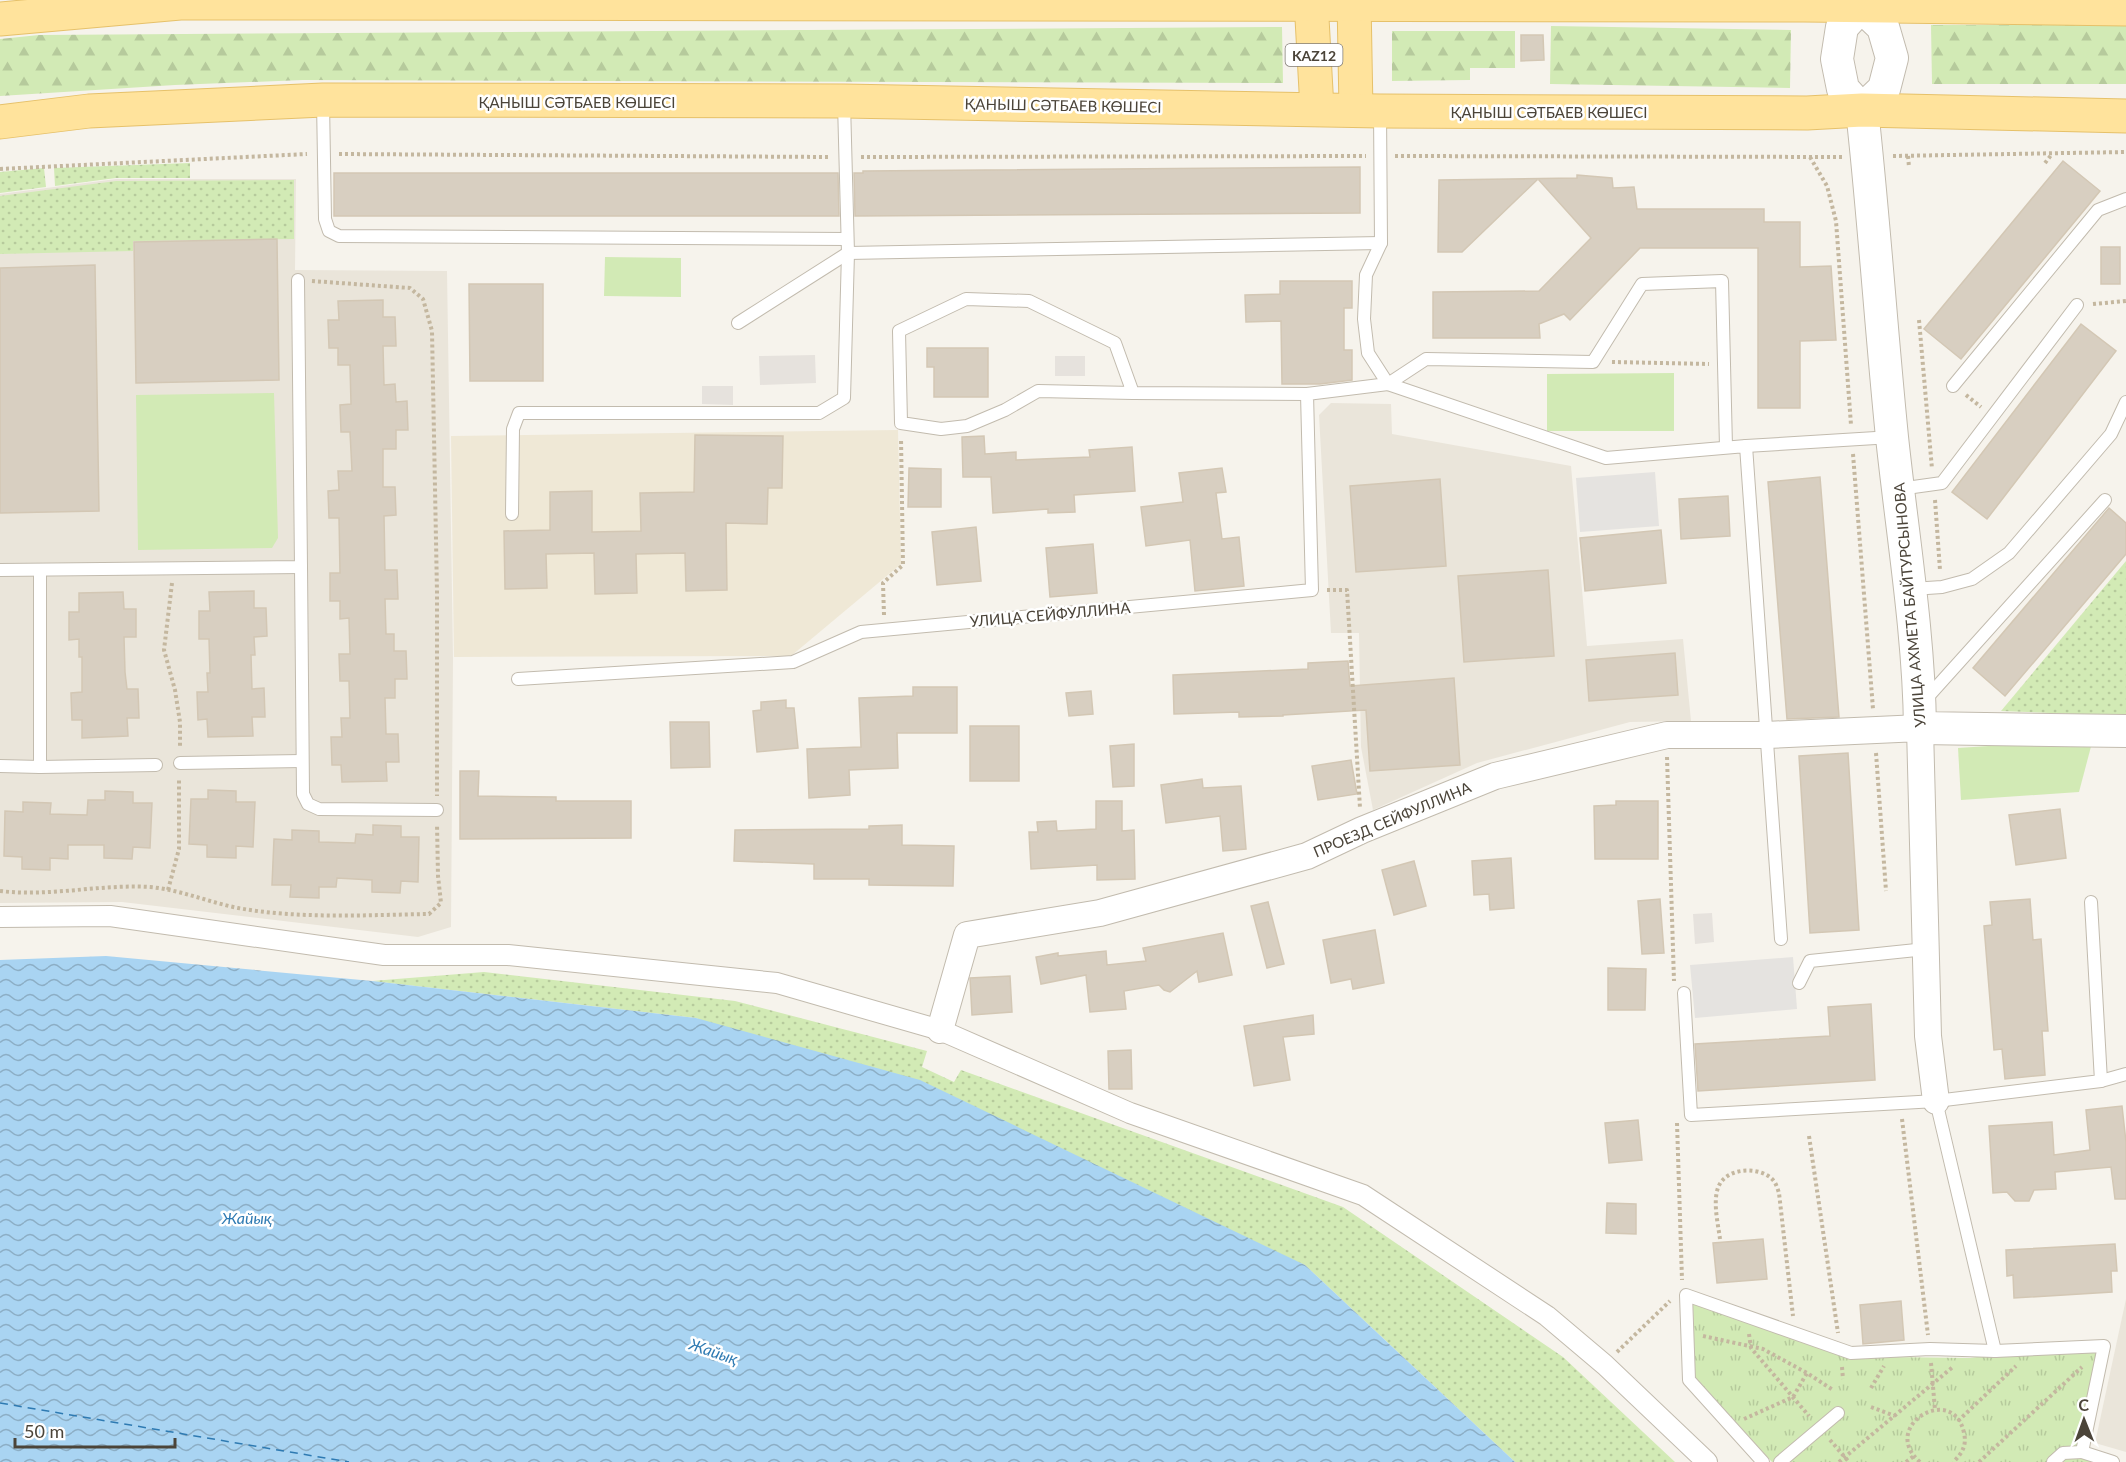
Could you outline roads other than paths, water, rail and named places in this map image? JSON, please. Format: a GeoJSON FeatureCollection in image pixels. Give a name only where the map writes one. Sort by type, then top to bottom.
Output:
{"type":"FeatureCollection","features":[{"type":"Feature","properties":{"kind":"main road"},"geometry":{"type":"LineString","coordinates":[[0,19],[79,6],[212,1],[1861,3],[2126,9]]}},
{"type":"Feature","properties":{"kind":"main road","name":"KAZ12"},"geometry":{"type":"LineString","coordinates":[[1311,2],[1317,110]]}},
{"type":"Feature","properties":{"kind":"main road","name":"KAZ12"},"geometry":{"type":"LineString","coordinates":[[1355,2],[1368,110]]}},
{"type":"Feature","properties":{"kind":"main road","name":"ҚАНЫШ СӘТБАЕВ КӨШЕСІ"},"geometry":{"type":"LineString","coordinates":[[0,122],[89,111],[323,100],[844,101],[1317,110],[1807,113],[1862,110],[2126,121]]}},
{"type":"Feature","properties":{"kind":"street"},"geometry":{"type":"LineString","coordinates":[[1861,3],[1883,27],[1892,58],[1884,89],[1862,110],[1843,89],[1837,59],[1842,27],[1861,3]]}},
{"type":"Feature","properties":{"kind":"street","name":"УЛИЦА АХМЕТА БАЙТУРСЫНОВА"},"geometry":{"type":"LineString","coordinates":[[1862,110],[1920,717],[1928,1036],[1936,1101]]}},
{"type":"Feature","properties":{"kind":"street"},"geometry":{"type":"LineString","coordinates":[[1920,717],[2126,731]]}},
{"type":"Feature","properties":{"kind":"street","name":"ПРОЕЗД СЕЙФУЛЛИНА"},"geometry":{"type":"LineString","coordinates":[[940,1030],[967,935],[1100,913],[1307,855],[1362,830],[1496,776],[1667,735],[1766,735],[1875,730],[1920,717]]}},
{"type":"Feature","properties":{"kind":"street"},"geometry":{"type":"LineString","coordinates":[[0,917],[110,916],[384,955],[508,955],[777,983],[940,1030],[1130,1113],[1363,1195],[1547,1316],[1605,1365],[1707,1462]]}},
{"type":"Feature","properties":{"kind":"lane"},"geometry":{"type":"LineString","coordinates":[[323,100],[325,219],[329,231],[339,236],[847,239]]}},
{"type":"Feature","properties":{"kind":"lane"},"geometry":{"type":"LineString","coordinates":[[512,514],[513,429],[519,413],[819,413],[844,398],[848,253],[844,101]]}},
{"type":"Feature","properties":{"kind":"lane"},"geometry":{"type":"LineString","coordinates":[[1368,110],[1380,156],[1381,243],[1366,275],[1364,319],[1368,353],[1388,384]]}},
{"type":"Feature","properties":{"kind":"lane"},"geometry":{"type":"LineString","coordinates":[[1953,386],[2098,210],[2126,199]]}},
{"type":"Feature","properties":{"kind":"lane"},"geometry":{"type":"LineString","coordinates":[[738,323],[848,253],[1381,243]]}},
{"type":"Feature","properties":{"kind":"lane"},"geometry":{"type":"LineString","coordinates":[[298,280],[303,794],[308,804],[319,809],[437,810]]}},
{"type":"Feature","properties":{"kind":"lane"},"geometry":{"type":"LineString","coordinates":[[1388,384],[1426,359],[1593,362],[1642,285],[1722,281],[1726,447]]}},
{"type":"Feature","properties":{"kind":"lane"},"geometry":{"type":"LineString","coordinates":[[1133,393],[1115,343],[1029,301],[966,299],[899,331],[901,423],[941,429],[967,426],[1005,410],[1038,392],[1133,393],[1307,394],[1388,384],[1606,458],[1726,447],[1892,437]]}},
{"type":"Feature","properties":{"kind":"lane"},"geometry":{"type":"LineString","coordinates":[[1899,489],[1942,483],[2077,305]]}},
{"type":"Feature","properties":{"kind":"lane","name":"УЛИЦА СЕЙФУЛЛИНА"},"geometry":{"type":"LineString","coordinates":[[518,679],[793,662],[861,632],[1312,590],[1307,394]]}},
{"type":"Feature","properties":{"kind":"lane"},"geometry":{"type":"LineString","coordinates":[[1909,589],[1942,587],[1972,579],[2009,553],[2111,434],[2126,402]]}},
{"type":"Feature","properties":{"kind":"lane"},"geometry":{"type":"LineString","coordinates":[[1746,446],[1781,939]]}},
{"type":"Feature","properties":{"kind":"lane"},"geometry":{"type":"LineString","coordinates":[[1920,717],[2105,500]]}},
{"type":"Feature","properties":{"kind":"lane"},"geometry":{"type":"LineString","coordinates":[[0,570],[301,567]]}},
{"type":"Feature","properties":{"kind":"lane"},"geometry":{"type":"LineString","coordinates":[[40,570],[40,767]]}},
{"type":"Feature","properties":{"kind":"lane"},"geometry":{"type":"LineString","coordinates":[[180,764],[302,761]]}},
{"type":"Feature","properties":{"kind":"lane"},"geometry":{"type":"LineString","coordinates":[[0,766],[156,765]]}},
{"type":"Feature","properties":{"kind":"lane"},"geometry":{"type":"LineString","coordinates":[[2091,902],[2101,1081]]}},
{"type":"Feature","properties":{"kind":"lane"},"geometry":{"type":"LineString","coordinates":[[1799,983],[1810,961],[1926,949]]}},
{"type":"Feature","properties":{"kind":"lane"},"geometry":{"type":"LineString","coordinates":[[1684,993],[1691,1115],[1936,1101],[2101,1081],[2126,1074]]}},
{"type":"Feature","properties":{"kind":"lane"},"geometry":{"type":"LineString","coordinates":[[1936,1101],[1995,1351]]}},
{"type":"Feature","properties":{"kind":"lane"},"geometry":{"type":"LineString","coordinates":[[1763,1462],[1689,1380],[1686,1295],[1851,1353],[1930,1349],[1995,1351],[2104,1346],[2082,1452]]}},
{"type":"Feature","properties":{"kind":"lane"},"geometry":{"type":"LineString","coordinates":[[1780,1462],[1838,1413]]}},
{"type":"Feature","properties":{"kind":"lane"},"geometry":{"type":"LineString","coordinates":[[2053,1462],[2063,1453],[2082,1452],[2113,1462]]}},
{"type":"Feature","properties":{"kind":"water","name":"Жайық"},"geometry":{"type":"Polygon","coordinates":[[[106,956],[372,981],[696,1018],[920,1080],[1305,1265],[1515,1462],[0,1462],[0,960],[106,956]]]}}]}
